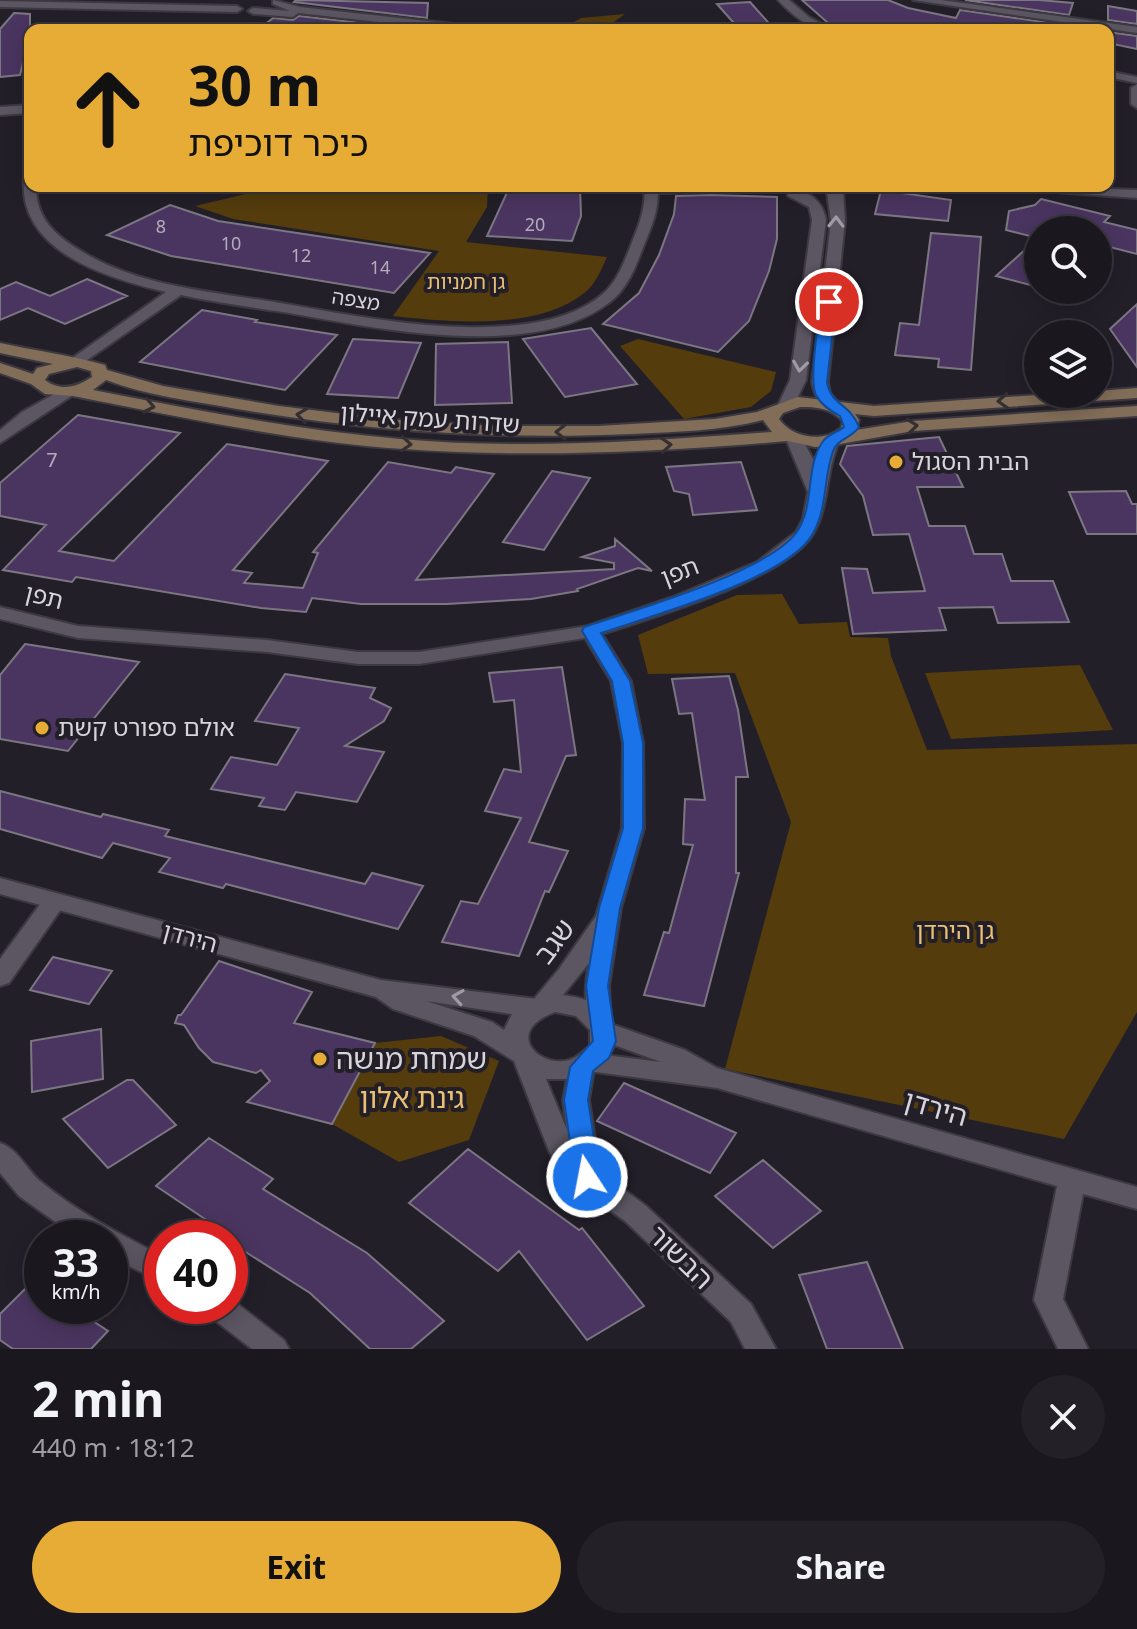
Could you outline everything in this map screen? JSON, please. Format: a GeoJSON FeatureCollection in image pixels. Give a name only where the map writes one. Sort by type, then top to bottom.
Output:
{"type":"FeatureCollection","features":[{"type":"Feature","properties":{"kind":"main road"},"geometry":{"type":"LineString","coordinates":[[0,348],[74,362]]}},
{"type":"Feature","properties":{"kind":"main road"},"geometry":{"type":"LineString","coordinates":[[0,368],[38,383],[43,371],[74,362]]}},
{"type":"Feature","properties":{"kind":"main road","name":"שדרות עמק איילון"},"geometry":{"type":"LineString","coordinates":[[74,362],[156,388],[279,411],[453,429],[603,431],[740,420],[814,402],[836,407]]}},
{"type":"Feature","properties":{"kind":"main road"},"geometry":{"type":"LineString","coordinates":[[70,392],[95,383],[100,370]]}},
{"type":"Feature","properties":{"kind":"main road","name":"שדרות עמק איילון"},"geometry":{"type":"LineString","coordinates":[[38,383],[50,391],[70,392],[265,428],[401,444],[505,449],[606,449],[790,437],[833,440]]}},
{"type":"Feature","properties":{"kind":"main road"},"geometry":{"type":"LineString","coordinates":[[836,407],[874,411],[1137,393]]}},
{"type":"Feature","properties":{"kind":"main road"},"geometry":{"type":"LineString","coordinates":[[833,440],[852,427],[851,420],[836,407]]}},
{"type":"Feature","properties":{"kind":"main road"},"geometry":{"type":"LineString","coordinates":[[782,408],[771,419],[773,426],[790,437]]}},
{"type":"Feature","properties":{"kind":"main road"},"geometry":{"type":"LineString","coordinates":[[833,440],[913,426],[1137,411]]}},
{"type":"Feature","properties":{"kind":"street"},"geometry":{"type":"LineString","coordinates":[[0,2],[8,0]]}},
{"type":"Feature","properties":{"kind":"street"},"geometry":{"type":"LineString","coordinates":[[83,0],[237,3],[253,11],[389,24]]}},
{"type":"Feature","properties":{"kind":"street"},"geometry":{"type":"LineString","coordinates":[[783,0],[815,24]]}},
{"type":"Feature","properties":{"kind":"street"},"geometry":{"type":"LineString","coordinates":[[918,0],[1093,24]]}},
{"type":"Feature","properties":{"kind":"street"},"geometry":{"type":"LineString","coordinates":[[253,11],[272,8],[275,1],[298,10],[426,24]]}},
{"type":"Feature","properties":{"kind":"street"},"geometry":{"type":"LineString","coordinates":[[0,2],[237,3]]}},
{"type":"Feature","properties":{"kind":"street"},"geometry":{"type":"LineString","coordinates":[[1114,27],[1137,30]]}},
{"type":"Feature","properties":{"kind":"street"},"geometry":{"type":"LineString","coordinates":[[1114,75],[1137,80]]}},
{"type":"Feature","properties":{"kind":"street"},"geometry":{"type":"LineString","coordinates":[[1137,88],[1137,104]]}},
{"type":"Feature","properties":{"kind":"street"},"geometry":{"type":"LineString","coordinates":[[0,105],[24,103]]}},
{"type":"Feature","properties":{"kind":"street"},"geometry":{"type":"LineString","coordinates":[[0,111],[24,109]]}},
{"type":"Feature","properties":{"kind":"street","name":"מצפה"},"geometry":{"type":"LineString","coordinates":[[28,192],[30,211],[52,238],[90,261],[185,291],[360,321],[446,331],[485,331],[549,323],[600,302],[624,278],[644,230],[651,192]]}},
{"type":"Feature","properties":{"kind":"street"},"geometry":{"type":"LineString","coordinates":[[782,408],[798,380],[819,220],[819,213],[808,197],[792,192]]}},
{"type":"Feature","properties":{"kind":"street"},"geometry":{"type":"LineString","coordinates":[[802,192],[822,192]]}},
{"type":"Feature","properties":{"kind":"street"},"geometry":{"type":"LineString","coordinates":[[835,192],[838,221],[820,382],[822,394],[836,407]]}},
{"type":"Feature","properties":{"kind":"street"},"geometry":{"type":"LineString","coordinates":[[1110,192],[1137,194]]}},
{"type":"Feature","properties":{"kind":"street"},"geometry":{"type":"LineString","coordinates":[[74,362],[185,291]]}},
{"type":"Feature","properties":{"kind":"street"},"geometry":{"type":"LineString","coordinates":[[100,370],[116,350],[185,291]]}},
{"type":"Feature","properties":{"kind":"street"},"geometry":{"type":"LineString","coordinates":[[22,420],[35,403],[38,383]]}},
{"type":"Feature","properties":{"kind":"street"},"geometry":{"type":"LineString","coordinates":[[0,438],[22,420],[70,392]]}},
{"type":"Feature","properties":{"kind":"street"},"geometry":{"type":"LineString","coordinates":[[790,437],[807,464],[817,494]]}},
{"type":"Feature","properties":{"kind":"street","name":"תפן"},"geometry":{"type":"LineString","coordinates":[[0,613],[78,632],[267,646],[358,658],[419,658],[591,631],[680,601],[764,566],[788,550],[804,535],[816,507],[823,457],[833,440]]}},
{"type":"Feature","properties":{"kind":"street","name":"שגב"},"geometry":{"type":"LineString","coordinates":[[591,631],[621,681],[633,743],[633,828],[609,908],[597,986],[602,1026]]}},
{"type":"Feature","properties":{"kind":"street","name":"הירדן"},"geometry":{"type":"LineString","coordinates":[[0,886],[381,989],[538,1007]]}},
{"type":"Feature","properties":{"kind":"street"},"geometry":{"type":"LineString","coordinates":[[0,977],[54,902]]}},
{"type":"Feature","properties":{"kind":"street","name":"שגב"},"geometry":{"type":"LineString","coordinates":[[538,1007],[568,975],[599,929],[609,908]]}},
{"type":"Feature","properties":{"kind":"street","name":"הירדן"},"geometry":{"type":"LineString","coordinates":[[381,989],[402,1003],[483,1029],[523,1058]]}},
{"type":"Feature","properties":{"kind":"street"},"geometry":{"type":"LineString","coordinates":[[568,1003],[581,1006],[602,1026],[601,1051],[585,1065],[555,1072],[523,1058],[514,1031],[519,1020],[538,1007],[568,1003]]}},
{"type":"Feature","properties":{"kind":"street","name":"הירדן"},"geometry":{"type":"LineString","coordinates":[[602,1026],[717,1078]]}},
{"type":"Feature","properties":{"kind":"street","name":"הבשור"},"geometry":{"type":"LineString","coordinates":[[523,1058],[562,1151],[575,1171],[635,1213],[741,1313],[761,1349]]}},
{"type":"Feature","properties":{"kind":"street"},"geometry":{"type":"LineString","coordinates":[[585,1065],[576,1100],[587,1177]]}},
{"type":"Feature","properties":{"kind":"street","name":"הירדן"},"geometry":{"type":"LineString","coordinates":[[585,1065],[717,1078],[1137,1198]]}},
{"type":"Feature","properties":{"kind":"street"},"geometry":{"type":"LineString","coordinates":[[0,1154],[29,1188],[74,1220]]}},
{"type":"Feature","properties":{"kind":"street"},"geometry":{"type":"LineString","coordinates":[[1072,1180],[1048,1300],[1073,1349]]}},
{"type":"Feature","properties":{"kind":"street"},"geometry":{"type":"LineString","coordinates":[[241,1324],[274,1349]]}},
{"type":"Feature","properties":{"kind":"green space"},"geometry":{"type":"Polygon","coordinates":[[[625,14],[611,24],[570,24],[581,18],[625,14]]]}},
{"type":"Feature","properties":{"kind":"green space","name":"גן חמניות"},"geometry":{"type":"Polygon","coordinates":[[[254,192],[488,192],[487,207],[466,242],[607,257],[598,276],[584,293],[565,305],[542,313],[492,321],[393,316],[439,251],[233,219],[195,206],[254,192]]]}},
{"type":"Feature","properties":{"kind":"green space"},"geometry":{"type":"Polygon","coordinates":[[[638,339],[776,372],[771,391],[751,407],[684,419],[620,346],[638,339]]]}},
{"type":"Feature","properties":{"kind":"green space","name":"גן הירדן"},"geometry":{"type":"Polygon","coordinates":[[[782,594],[799,624],[847,622],[850,637],[888,638],[891,656],[927,750],[1137,744],[1137,1012],[1064,1139],[725,1069],[791,822],[735,673],[648,674],[638,635],[737,595],[782,594]]]}},
{"type":"Feature","properties":{"kind":"green space"},"geometry":{"type":"Polygon","coordinates":[[[1080,665],[1113,730],[951,739],[925,673],[1080,665]]]}},
{"type":"Feature","properties":{"kind":"green space","name":"גינת אלון"},"geometry":{"type":"Polygon","coordinates":[[[441,1036],[499,1061],[469,1140],[399,1162],[332,1124],[375,1043],[441,1036]]]}},
{"type":"Feature","properties":{"kind":"building"},"geometry":{"type":"Polygon","coordinates":[[[802,0],[888,0],[908,8],[956,18],[960,10],[1057,24],[829,24],[802,0]]]}},
{"type":"Feature","properties":{"kind":"building"},"geometry":{"type":"Polygon","coordinates":[[[965,0],[1039,0],[1073,3],[1069,15],[965,0]]]}},
{"type":"Feature","properties":{"kind":"building"},"geometry":{"type":"Polygon","coordinates":[[[294,2],[428,3],[427,18],[294,2]]]}},
{"type":"Feature","properties":{"kind":"building"},"geometry":{"type":"Polygon","coordinates":[[[750,2],[770,24],[735,24],[717,4],[750,2]]]}},
{"type":"Feature","properties":{"kind":"building"},"geometry":{"type":"Polygon","coordinates":[[[1108,6],[1137,11],[1137,24],[1108,20],[1108,6]]]}},
{"type":"Feature","properties":{"kind":"building"},"geometry":{"type":"Polygon","coordinates":[[[14,13],[30,14],[30,24],[24,24],[24,58],[20,75],[0,77],[0,29],[14,13]]]}},
{"type":"Feature","properties":{"kind":"building"},"geometry":{"type":"Polygon","coordinates":[[[299,16],[370,24],[266,24],[273,18],[293,20],[299,16]]]}},
{"type":"Feature","properties":{"kind":"building"},"geometry":{"type":"Polygon","coordinates":[[[1114,33],[1137,36],[1137,49],[1114,44],[1114,33]]]}},
{"type":"Feature","properties":{"kind":"building"},"geometry":{"type":"Polygon","coordinates":[[[507,192],[580,192],[581,216],[572,241],[487,236],[507,192]]]}},
{"type":"Feature","properties":{"kind":"building"},"geometry":{"type":"Polygon","coordinates":[[[880,192],[951,200],[948,221],[875,214],[880,192]]]}},
{"type":"Feature","properties":{"kind":"building"},"geometry":{"type":"Polygon","coordinates":[[[676,196],[777,197],[777,239],[769,271],[749,321],[718,352],[603,324],[639,293],[659,255],[674,214],[676,196]]]}},
{"type":"Feature","properties":{"kind":"building"},"geometry":{"type":"Polygon","coordinates":[[[1041,199],[1110,216],[1024,216],[1024,234],[1006,230],[1009,211],[1035,205],[1041,199]]]}},
{"type":"Feature","properties":{"kind":"building"},"geometry":{"type":"Polygon","coordinates":[[[170,205],[218,221],[430,253],[394,293],[171,256],[107,235],[170,205]]]}},
{"type":"Feature","properties":{"kind":"building"},"geometry":{"type":"Polygon","coordinates":[[[1112,224],[1137,230],[1137,254],[1112,248],[1112,224]]]}},
{"type":"Feature","properties":{"kind":"building"},"geometry":{"type":"Polygon","coordinates":[[[931,233],[981,237],[971,370],[938,367],[939,359],[895,355],[900,323],[919,325],[931,233]]]}},
{"type":"Feature","properties":{"kind":"building"},"geometry":{"type":"Polygon","coordinates":[[[1024,251],[1024,283],[996,276],[1024,251]]]}},
{"type":"Feature","properties":{"kind":"building"},"geometry":{"type":"Polygon","coordinates":[[[87,279],[127,296],[65,324],[28,308],[0,320],[0,289],[16,282],[50,296],[87,279]]]}},
{"type":"Feature","properties":{"kind":"building"},"geometry":{"type":"Polygon","coordinates":[[[1137,304],[1137,367],[1112,332],[1112,327],[1137,304]]]}},
{"type":"Feature","properties":{"kind":"building"},"geometry":{"type":"Polygon","coordinates":[[[202,310],[337,335],[285,390],[140,362],[202,310]]]}},
{"type":"Feature","properties":{"kind":"building"},"geometry":{"type":"Polygon","coordinates":[[[591,328],[637,384],[565,397],[523,339],[591,328]]]}},
{"type":"Feature","properties":{"kind":"building"},"geometry":{"type":"Polygon","coordinates":[[[353,339],[421,343],[398,398],[327,394],[353,339]]]}},
{"type":"Feature","properties":{"kind":"building"},"geometry":{"type":"Polygon","coordinates":[[[508,342],[512,403],[435,405],[436,344],[508,342]]]}},
{"type":"Feature","properties":{"kind":"building"},"geometry":{"type":"Polygon","coordinates":[[[78,415],[180,433],[59,551],[114,561],[227,444],[328,461],[233,570],[252,573],[244,583],[303,588],[318,553],[313,552],[388,462],[451,473],[456,467],[494,474],[416,580],[614,569],[614,563],[582,557],[615,546],[615,539],[652,571],[638,568],[578,591],[531,599],[447,604],[361,604],[312,598],[306,612],[261,608],[76,577],[72,582],[3,570],[46,525],[0,516],[0,483],[78,415]]]}},
{"type":"Feature","properties":{"kind":"building"},"geometry":{"type":"Polygon","coordinates":[[[939,437],[963,487],[917,487],[929,526],[965,526],[974,554],[1002,554],[1011,581],[1053,581],[1069,622],[998,623],[993,607],[939,608],[946,630],[853,634],[842,568],[867,569],[873,593],[925,591],[909,534],[873,535],[863,496],[840,464],[847,446],[939,437]]]}},
{"type":"Feature","properties":{"kind":"building"},"geometry":{"type":"Polygon","coordinates":[[[741,462],[757,510],[693,515],[689,494],[674,491],[666,467],[741,462]]]}},
{"type":"Feature","properties":{"kind":"building"},"geometry":{"type":"Polygon","coordinates":[[[552,471],[590,478],[544,550],[503,542],[552,471]]]}},
{"type":"Feature","properties":{"kind":"building"},"geometry":{"type":"Polygon","coordinates":[[[1126,491],[1132,504],[1137,504],[1137,534],[1087,534],[1069,492],[1126,491]]]}},
{"type":"Feature","properties":{"kind":"building"},"geometry":{"type":"Polygon","coordinates":[[[25,644],[139,662],[68,751],[0,739],[0,675],[25,644]]]}},
{"type":"Feature","properties":{"kind":"building"},"geometry":{"type":"Polygon","coordinates":[[[562,667],[576,755],[566,756],[529,842],[568,851],[549,892],[545,891],[519,956],[442,942],[461,901],[478,904],[521,818],[485,811],[504,769],[521,772],[514,700],[494,702],[489,673],[562,667]]]}},
{"type":"Feature","properties":{"kind":"building"},"geometry":{"type":"Polygon","coordinates":[[[285,674],[375,688],[370,698],[391,708],[384,721],[345,746],[384,752],[357,802],[296,792],[285,810],[259,806],[264,798],[211,789],[231,757],[277,765],[299,728],[255,721],[285,674]]]}},
{"type":"Feature","properties":{"kind":"building"},"geometry":{"type":"Polygon","coordinates":[[[729,676],[738,710],[748,777],[736,777],[736,873],[739,873],[704,1006],[644,995],[664,932],[669,933],[693,845],[683,844],[685,799],[705,800],[692,713],[679,714],[672,679],[729,676]]]}},
{"type":"Feature","properties":{"kind":"building"},"geometry":{"type":"Polygon","coordinates":[[[0,791],[101,817],[103,814],[169,830],[165,836],[365,884],[372,873],[423,886],[398,929],[226,884],[223,888],[159,872],[170,858],[113,843],[102,858],[0,829],[0,791]]]}},
{"type":"Feature","properties":{"kind":"building"},"geometry":{"type":"Polygon","coordinates":[[[53,957],[112,971],[89,1004],[30,990],[53,957]]]}},
{"type":"Feature","properties":{"kind":"building"},"geometry":{"type":"Polygon","coordinates":[[[219,961],[312,992],[294,1023],[375,1043],[332,1124],[247,1102],[270,1081],[261,1070],[256,1073],[213,1062],[184,1025],[175,1023],[219,961]]]}},
{"type":"Feature","properties":{"kind":"building"},"geometry":{"type":"Polygon","coordinates":[[[101,1029],[103,1079],[32,1092],[31,1041],[101,1029]]]}},
{"type":"Feature","properties":{"kind":"building"},"geometry":{"type":"Polygon","coordinates":[[[127,1080],[133,1080],[176,1125],[108,1168],[63,1119],[127,1080]]]}},
{"type":"Feature","properties":{"kind":"building"},"geometry":{"type":"Polygon","coordinates":[[[624,1083],[736,1133],[710,1173],[597,1121],[624,1083]]]}},
{"type":"Feature","properties":{"kind":"building"},"geometry":{"type":"Polygon","coordinates":[[[209,1138],[273,1179],[263,1189],[367,1253],[444,1321],[411,1349],[370,1349],[310,1293],[248,1253],[248,1220],[206,1220],[156,1186],[209,1138]]]}},
{"type":"Feature","properties":{"kind":"building"},"geometry":{"type":"Polygon","coordinates":[[[468,1149],[579,1230],[582,1228],[644,1306],[587,1340],[519,1251],[498,1271],[409,1203],[468,1149]]]}},
{"type":"Feature","properties":{"kind":"building"},"geometry":{"type":"Polygon","coordinates":[[[763,1160],[821,1211],[773,1248],[715,1196],[763,1160]]]}},
{"type":"Feature","properties":{"kind":"building"},"geometry":{"type":"Polygon","coordinates":[[[867,1262],[903,1349],[827,1349],[799,1275],[867,1262]]]}},
{"type":"Feature","properties":{"kind":"building"},"geometry":{"type":"Polygon","coordinates":[[[24,1290],[24,1324],[97,1324],[108,1331],[91,1349],[13,1349],[0,1340],[0,1314],[24,1290]]]}},
{"type":"Feature","properties":{"kind":"place","name":"הבית הסגול"},"geometry":{"type":"Point","coordinates":[896,462]}},
{"type":"Feature","properties":{"kind":"place","name":"אולם ספורט קשת"},"geometry":{"type":"Point","coordinates":[42,728]}},
{"type":"Feature","properties":{"kind":"place","name":"שמחת מנשה"},"geometry":{"type":"Point","coordinates":[320,1059]}},
{"type":"Feature","properties":{"kind":"route"},"geometry":{"type":"LineString","coordinates":[[587,1177],[576,1100],[582,1067],[601,1051],[604,1041],[597,986],[609,908],[633,828],[633,743],[621,681],[591,631],[680,601],[764,566],[804,535],[816,507],[825,452],[832,440],[852,427],[847,414],[833,406],[822,394],[820,382],[829,302]]}}]}
